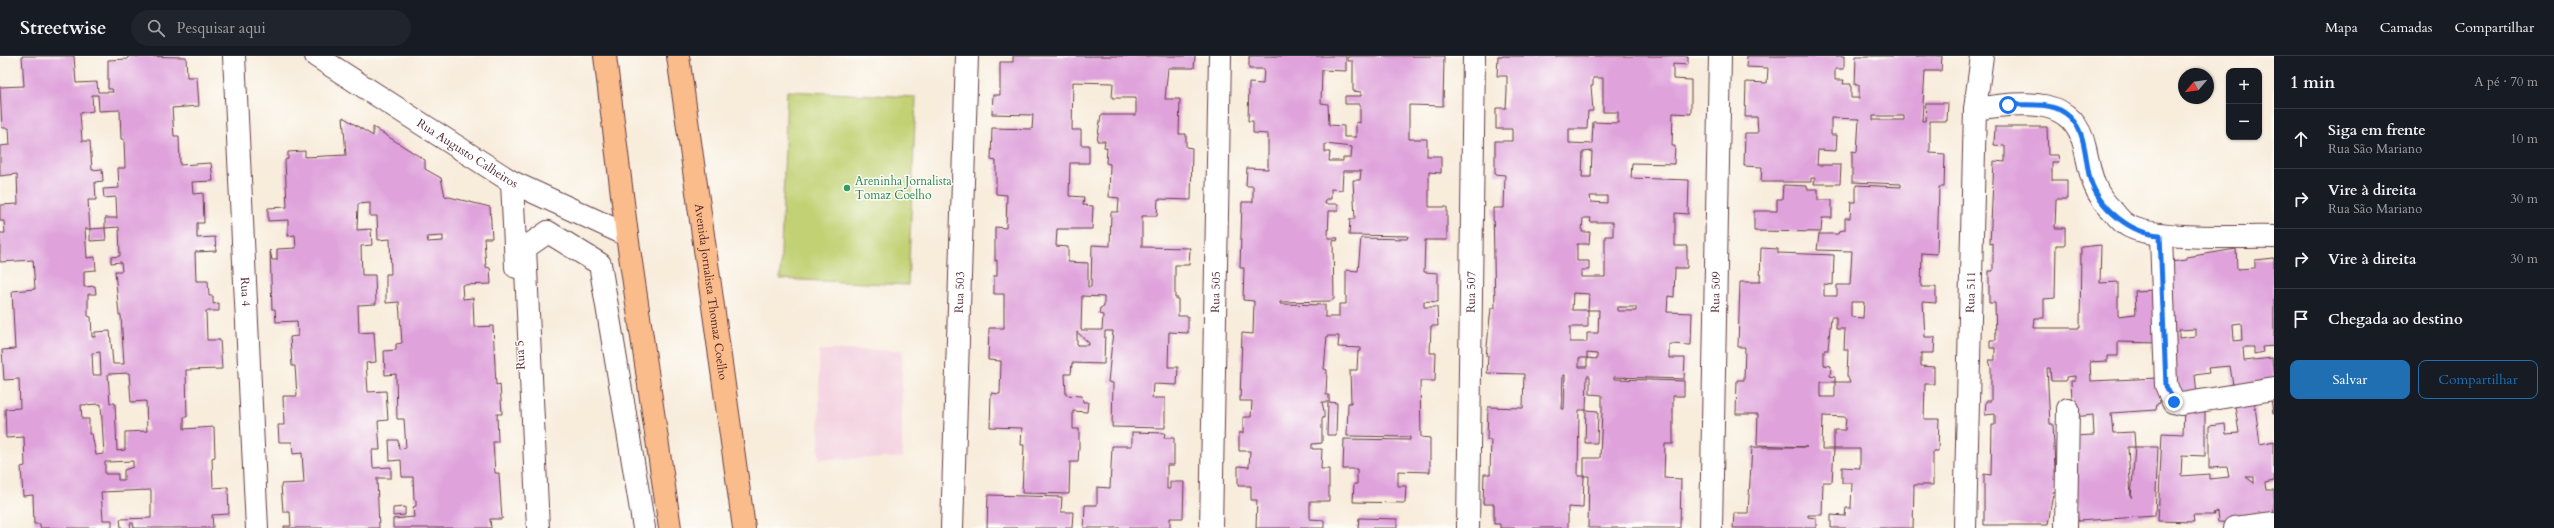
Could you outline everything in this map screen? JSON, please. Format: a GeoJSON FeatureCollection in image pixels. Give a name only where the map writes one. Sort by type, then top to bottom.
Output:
{"type":"FeatureCollection","features":[{"type":"Feature","properties":{"kind":"main road"},"geometry":{"type":"LineString","coordinates":[[605,56],[627,235],[670,528]]}},
{"type":"Feature","properties":{"kind":"main road","name":"Avenida Jornalista Thomaz Coelho"},"geometry":{"type":"LineString","coordinates":[[678,56],[744,528]]}},
{"type":"Feature","properties":{"kind":"street","name":"Rua 4"},"geometry":{"type":"LineString","coordinates":[[234,56],[258,528]]}},
{"type":"Feature","properties":{"kind":"street","name":"Rua Augusto Calheiros"},"geometry":{"type":"LineString","coordinates":[[316,56],[512,182],[627,235]]}},
{"type":"Feature","properties":{"kind":"street","name":"Rua 503"},"geometry":{"type":"LineString","coordinates":[[952,528],[966,56]]}},
{"type":"Feature","properties":{"kind":"street","name":"Rua 505"},"geometry":{"type":"LineString","coordinates":[[1211,528],[1220,56]]}},
{"type":"Feature","properties":{"kind":"street","name":"Rua 507"},"geometry":{"type":"LineString","coordinates":[[1468,528],[1474,56]]}},
{"type":"Feature","properties":{"kind":"street","name":"Rua 509"},"geometry":{"type":"LineString","coordinates":[[1711,528],[1720,56]]}},
{"type":"Feature","properties":{"kind":"street","name":"Rua 511"},"geometry":{"type":"LineString","coordinates":[[1965,528],[1975,109],[1982,56]]}},
{"type":"Feature","properties":{"kind":"street"},"geometry":{"type":"LineString","coordinates":[[1975,109],[2008,105],[2043,106],[2064,112],[2078,126],[2091,180],[2104,202],[2127,226],[2160,235],[2274,237]]}},
{"type":"Feature","properties":{"kind":"street","name":"Rua 5"},"geometry":{"type":"LineString","coordinates":[[512,182],[529,528]]}},
{"type":"Feature","properties":{"kind":"street"},"geometry":{"type":"LineString","coordinates":[[538,528],[525,248],[548,232],[600,264],[644,528]]}},
{"type":"Feature","properties":{"kind":"street"},"geometry":{"type":"LineString","coordinates":[[2160,235],[2166,386],[2174,402],[2181,404],[2274,389]]}},
{"type":"Feature","properties":{"kind":"street"},"geometry":{"type":"LineString","coordinates":[[2066,528],[2068,409]]}},
{"type":"Feature","properties":{"kind":"street"},"geometry":{"type":"LineString","coordinates":[[2234,528],[2274,523]]}},
{"type":"Feature","properties":{"kind":"shaded area"},"geometry":{"type":"Polygon","coordinates":[[[819,350],[902,350],[902,458],[819,459],[819,350]]]}},
{"type":"Feature","properties":{"kind":"green space","name":"Areninha Jornalista Tomaz Coelho"},"geometry":{"type":"Polygon","coordinates":[[[787,91],[916,97],[908,285],[780,279],[787,91]]]}},
{"type":"Feature","properties":{"kind":"building"},"geometry":{"type":"Polygon","coordinates":[[[22,56],[74,56],[76,83],[97,82],[98,92],[113,92],[112,89],[108,89],[108,60],[128,59],[128,56],[186,57],[187,77],[197,77],[199,106],[172,108],[174,136],[179,136],[180,165],[211,163],[213,181],[192,182],[193,194],[203,193],[204,223],[197,223],[197,238],[215,237],[216,251],[195,252],[196,281],[208,281],[209,296],[213,296],[213,304],[219,303],[219,311],[206,311],[207,340],[220,340],[222,369],[186,370],[187,417],[184,417],[184,429],[214,427],[215,457],[212,458],[213,488],[228,487],[229,514],[212,515],[213,528],[134,528],[133,523],[130,523],[131,528],[121,528],[120,519],[151,518],[151,490],[101,492],[103,520],[112,520],[112,528],[40,528],[40,524],[34,524],[33,495],[23,496],[21,467],[25,466],[24,437],[6,438],[5,409],[20,408],[19,379],[4,380],[2,350],[15,349],[12,291],[35,289],[33,260],[0,262],[0,233],[5,233],[4,221],[0,221],[0,205],[18,204],[17,174],[0,176],[0,146],[10,145],[9,128],[2,128],[0,87],[24,86],[22,56]],[[92,95],[93,111],[80,113],[82,141],[90,141],[92,170],[102,169],[103,181],[95,182],[96,200],[88,200],[90,229],[85,229],[87,258],[95,257],[96,270],[84,271],[84,287],[95,286],[96,294],[88,294],[88,316],[91,317],[92,337],[95,337],[95,332],[110,331],[113,364],[124,364],[121,315],[119,315],[115,271],[122,271],[121,262],[111,263],[111,257],[120,256],[119,227],[105,228],[105,218],[117,218],[116,197],[104,198],[103,189],[119,188],[118,168],[125,168],[124,139],[121,139],[120,110],[99,111],[98,95],[92,95]],[[100,352],[92,353],[93,375],[101,375],[100,352]],[[129,373],[108,374],[110,403],[115,403],[117,451],[125,450],[125,432],[147,431],[146,401],[131,402],[129,373]],[[101,404],[81,405],[82,419],[89,419],[89,434],[92,434],[96,455],[104,454],[101,404]],[[133,461],[105,462],[105,474],[118,474],[118,480],[124,480],[124,470],[133,467],[133,461]]]}},
{"type":"Feature","properties":{"kind":"building"},"geometry":{"type":"Polygon","coordinates":[[[1013,56],[1195,56],[1194,68],[1168,68],[1165,99],[1180,99],[1179,134],[1186,134],[1186,147],[1192,148],[1191,200],[1158,199],[1157,216],[1142,216],[1142,247],[1190,248],[1189,265],[1175,265],[1175,298],[1178,298],[1178,316],[1188,316],[1188,333],[1169,332],[1168,367],[1178,367],[1177,385],[1153,384],[1152,398],[1165,398],[1165,428],[1112,427],[1113,383],[1108,382],[1113,331],[1105,331],[1104,364],[1072,363],[1071,374],[1065,374],[1066,395],[1082,396],[1083,402],[1088,402],[1087,412],[1073,411],[1073,429],[1079,429],[1079,447],[1078,462],[1070,462],[1069,494],[1022,493],[1024,445],[1021,445],[1022,428],[990,427],[991,393],[1000,394],[1001,361],[988,360],[989,328],[1004,328],[1004,294],[994,294],[994,276],[997,276],[997,260],[995,261],[995,227],[1006,228],[1007,195],[996,194],[996,161],[991,160],[992,128],[1032,129],[1033,115],[992,114],[993,95],[1000,95],[1000,62],[1013,62],[1013,56]],[[1073,82],[1072,130],[1081,130],[1081,145],[1089,145],[1089,163],[1070,163],[1069,196],[1084,197],[1083,205],[1093,206],[1092,229],[1057,229],[1056,246],[1068,247],[1068,262],[1088,263],[1088,287],[1091,287],[1092,245],[1110,246],[1111,212],[1118,212],[1119,198],[1109,197],[1110,164],[1106,163],[1107,148],[1104,147],[1105,141],[1097,141],[1101,115],[1136,115],[1136,98],[1112,98],[1113,83],[1073,82]],[[1082,296],[1081,330],[1102,330],[1103,315],[1099,314],[1100,308],[1104,307],[1104,297],[1082,296]],[[1077,332],[1077,345],[1089,345],[1089,343],[1077,332]]]}},
{"type":"Feature","properties":{"kind":"building"},"geometry":{"type":"Polygon","coordinates":[[[1249,56],[1346,56],[1346,71],[1322,70],[1321,103],[1328,104],[1329,125],[1344,126],[1344,137],[1356,137],[1356,122],[1360,123],[1360,104],[1345,104],[1345,96],[1361,96],[1361,92],[1353,91],[1353,61],[1348,61],[1348,56],[1444,56],[1443,106],[1409,105],[1409,139],[1427,139],[1427,156],[1441,156],[1441,173],[1429,172],[1429,207],[1447,207],[1447,240],[1425,240],[1424,272],[1438,273],[1438,302],[1424,301],[1424,307],[1437,307],[1438,326],[1431,326],[1430,353],[1436,353],[1435,381],[1420,381],[1421,437],[1430,438],[1430,472],[1398,471],[1398,486],[1406,486],[1405,503],[1353,502],[1354,484],[1357,484],[1357,469],[1343,469],[1344,439],[1410,440],[1410,437],[1347,436],[1348,403],[1351,403],[1350,370],[1357,370],[1358,351],[1361,351],[1361,348],[1338,347],[1339,336],[1327,336],[1324,369],[1327,370],[1326,395],[1329,395],[1329,402],[1337,403],[1336,435],[1327,435],[1328,402],[1322,402],[1324,418],[1322,418],[1322,443],[1312,444],[1312,449],[1322,449],[1321,469],[1329,469],[1329,501],[1310,501],[1310,519],[1324,520],[1324,528],[1256,528],[1257,500],[1251,500],[1251,486],[1238,486],[1238,466],[1249,467],[1250,451],[1239,451],[1239,433],[1243,433],[1243,417],[1251,417],[1252,401],[1240,401],[1242,333],[1253,334],[1254,301],[1243,300],[1244,268],[1240,268],[1242,202],[1253,202],[1253,186],[1246,186],[1247,168],[1268,169],[1268,134],[1253,133],[1253,121],[1248,121],[1249,83],[1263,84],[1264,69],[1249,69],[1249,56]],[[1325,144],[1325,152],[1330,152],[1329,161],[1343,161],[1343,158],[1351,158],[1352,147],[1325,144]],[[1343,171],[1342,190],[1331,189],[1331,199],[1326,199],[1325,204],[1338,204],[1338,211],[1329,211],[1328,238],[1338,238],[1337,241],[1333,240],[1334,299],[1331,301],[1280,302],[1280,304],[1325,305],[1325,317],[1339,317],[1339,304],[1346,304],[1346,270],[1358,271],[1361,238],[1407,239],[1408,236],[1349,235],[1350,219],[1355,219],[1353,180],[1360,180],[1361,171],[1343,171]]]}},
{"type":"Feature","properties":{"kind":"building"},"geometry":{"type":"Polygon","coordinates":[[[1498,56],[1688,56],[1688,65],[1673,64],[1673,79],[1691,80],[1691,114],[1673,113],[1672,146],[1675,146],[1674,164],[1632,163],[1631,178],[1689,180],[1688,214],[1675,213],[1675,246],[1687,246],[1687,268],[1675,268],[1674,297],[1668,296],[1667,312],[1692,313],[1691,345],[1669,344],[1669,358],[1685,358],[1684,379],[1614,377],[1614,379],[1684,381],[1684,396],[1673,396],[1673,444],[1665,444],[1664,478],[1681,479],[1680,528],[1588,528],[1589,476],[1584,476],[1583,508],[1568,507],[1568,528],[1500,528],[1500,524],[1494,524],[1494,504],[1483,504],[1484,474],[1490,474],[1491,440],[1487,440],[1488,407],[1523,408],[1524,374],[1487,373],[1488,356],[1486,356],[1491,308],[1495,308],[1493,208],[1504,208],[1505,175],[1495,174],[1495,141],[1512,141],[1512,129],[1496,129],[1496,108],[1506,108],[1507,92],[1507,76],[1497,76],[1498,56]],[[1593,78],[1593,86],[1591,86],[1593,111],[1588,111],[1587,129],[1569,129],[1569,143],[1592,144],[1593,122],[1618,123],[1618,112],[1603,112],[1603,78],[1593,78]],[[1592,151],[1583,152],[1582,177],[1591,177],[1592,151]],[[1590,196],[1591,202],[1607,203],[1607,196],[1590,196]],[[1583,218],[1582,232],[1590,232],[1589,244],[1577,244],[1577,261],[1589,261],[1589,270],[1581,270],[1581,277],[1605,277],[1605,236],[1613,236],[1613,222],[1590,222],[1591,218],[1583,218]],[[1573,293],[1572,310],[1588,310],[1589,294],[1573,293]],[[1617,307],[1617,311],[1636,311],[1636,307],[1617,307]],[[1588,310],[1588,327],[1570,327],[1570,342],[1587,342],[1587,333],[1598,333],[1599,310],[1588,310]],[[1587,353],[1587,358],[1597,359],[1597,354],[1587,353]],[[1579,358],[1579,367],[1587,367],[1587,358],[1579,358]],[[1563,375],[1562,409],[1564,409],[1565,375],[1563,375]],[[1587,376],[1586,410],[1579,410],[1578,476],[1584,476],[1584,458],[1600,458],[1602,395],[1590,394],[1590,376],[1587,376]]]}},
{"type":"Feature","properties":{"kind":"building"},"geometry":{"type":"Polygon","coordinates":[[[1747,56],[1844,56],[1844,69],[1835,69],[1835,80],[1844,80],[1843,84],[1851,84],[1851,98],[1859,98],[1859,85],[1855,85],[1856,56],[1942,56],[1941,71],[1925,71],[1922,121],[1925,121],[1926,103],[1948,103],[1947,121],[1930,121],[1930,153],[1945,154],[1944,187],[1939,187],[1937,254],[1922,253],[1921,287],[1936,287],[1936,303],[1923,302],[1925,337],[1935,337],[1934,353],[1921,353],[1921,366],[1934,367],[1934,384],[1925,384],[1924,419],[1939,419],[1938,451],[1933,451],[1933,485],[1914,485],[1913,528],[1831,528],[1831,515],[1845,516],[1846,508],[1851,508],[1852,483],[1842,483],[1842,467],[1860,468],[1860,449],[1834,449],[1832,482],[1823,482],[1822,515],[1808,515],[1808,517],[1816,518],[1816,528],[1733,528],[1734,513],[1748,513],[1752,447],[1807,447],[1757,445],[1758,414],[1736,414],[1737,380],[1744,380],[1745,347],[1738,347],[1740,282],[1760,282],[1761,248],[1778,249],[1778,253],[1834,255],[1833,285],[1824,284],[1824,296],[1837,296],[1837,285],[1850,285],[1852,251],[1817,250],[1819,234],[1838,234],[1839,231],[1845,230],[1845,218],[1850,218],[1851,202],[1856,202],[1856,185],[1901,187],[1901,184],[1852,182],[1852,151],[1857,152],[1859,119],[1831,118],[1831,135],[1837,135],[1836,151],[1818,150],[1817,165],[1841,165],[1840,184],[1814,184],[1815,178],[1811,178],[1811,182],[1761,182],[1762,167],[1744,166],[1745,133],[1758,133],[1757,117],[1745,117],[1746,82],[1767,83],[1768,68],[1746,67],[1747,56]],[[1873,116],[1873,120],[1904,120],[1904,116],[1873,116]],[[1851,302],[1851,317],[1863,318],[1864,302],[1851,302]],[[1831,317],[1828,350],[1824,350],[1824,365],[1831,366],[1830,376],[1835,377],[1835,382],[1850,382],[1847,376],[1848,350],[1844,350],[1845,329],[1836,329],[1836,317],[1831,317]],[[1821,382],[1821,397],[1835,397],[1835,382],[1821,382]],[[1823,416],[1822,449],[1834,449],[1834,430],[1845,430],[1846,417],[1823,416]]]}},
{"type":"Feature","properties":{"kind":"building"},"geometry":{"type":"Polygon","coordinates":[[[343,117],[373,136],[373,127],[425,160],[425,169],[441,178],[445,196],[490,207],[492,238],[484,238],[486,267],[490,268],[491,284],[462,285],[463,299],[473,298],[474,327],[493,326],[496,385],[500,384],[502,414],[497,414],[498,442],[493,442],[495,473],[499,473],[502,519],[490,519],[491,528],[393,528],[393,519],[414,517],[413,507],[416,506],[416,500],[414,500],[413,477],[402,477],[401,460],[390,461],[389,440],[398,440],[399,449],[406,448],[404,419],[397,419],[396,374],[385,375],[384,351],[396,350],[396,344],[402,343],[399,302],[386,303],[386,274],[391,274],[390,239],[378,240],[377,216],[370,216],[370,203],[358,204],[357,230],[371,229],[372,245],[361,246],[362,275],[375,275],[376,304],[358,305],[359,333],[374,332],[376,362],[366,363],[368,392],[386,391],[388,420],[378,421],[380,450],[372,450],[373,468],[391,467],[391,478],[377,478],[379,528],[284,528],[284,526],[291,526],[290,512],[283,512],[281,484],[304,483],[302,453],[293,454],[292,442],[279,442],[278,425],[284,425],[283,396],[297,396],[295,366],[292,366],[290,337],[298,336],[297,321],[276,322],[275,309],[272,309],[270,250],[272,260],[277,260],[277,249],[296,248],[295,235],[288,236],[288,220],[268,221],[268,208],[287,207],[285,160],[288,159],[288,152],[305,151],[305,157],[346,155],[343,117]],[[443,236],[427,237],[428,242],[443,241],[443,236]]]}},
{"type":"Feature","properties":{"kind":"building"},"geometry":{"type":"Polygon","coordinates":[[[1995,127],[2047,127],[2048,155],[2058,155],[2059,162],[2052,162],[2052,180],[2067,180],[2067,199],[2056,199],[2055,228],[2065,228],[2065,245],[2056,245],[2055,298],[2044,299],[2044,318],[2035,318],[2034,328],[2080,328],[2081,247],[2101,245],[2100,283],[2118,282],[2118,316],[2136,314],[2135,291],[2156,290],[2158,343],[2118,342],[2118,356],[2107,356],[2107,361],[2090,362],[2091,381],[2159,378],[2160,403],[2157,404],[2156,410],[2111,413],[2113,433],[2134,432],[2135,447],[2158,447],[2155,516],[2078,521],[2074,436],[2094,435],[2093,415],[2073,417],[2071,381],[2075,381],[2075,376],[2066,377],[2066,381],[2051,381],[2050,368],[2047,368],[2050,424],[2053,424],[2056,491],[2053,492],[2048,525],[1984,525],[1984,474],[1991,475],[1992,425],[1995,425],[1995,414],[1985,415],[1986,401],[1991,401],[1991,367],[1989,360],[1995,360],[1995,348],[1990,348],[1990,340],[1996,340],[1995,303],[1989,303],[1989,271],[1993,271],[1993,243],[1990,244],[1994,161],[2005,162],[2005,146],[1994,145],[1995,127]],[[2128,447],[2131,498],[2135,447],[2128,447]]]}},
{"type":"Feature","properties":{"kind":"building"},"geometry":{"type":"Polygon","coordinates":[[[1783,185],[1807,186],[1807,189],[1818,189],[1818,200],[1832,200],[1832,218],[1822,218],[1821,232],[1754,231],[1754,211],[1777,211],[1777,199],[1782,199],[1783,185]]]}},
{"type":"Feature","properties":{"kind":"building"},"geometry":{"type":"Polygon","coordinates":[[[105,228],[106,240],[90,241],[90,229],[105,228]]]}},
{"type":"Feature","properties":{"kind":"building"},"geometry":{"type":"Polygon","coordinates":[[[2236,249],[2237,269],[2255,268],[2255,260],[2274,258],[2274,346],[2262,347],[2263,352],[2254,354],[2254,347],[2243,347],[2244,361],[2272,358],[2274,380],[2234,392],[2230,366],[2208,368],[2209,373],[2195,375],[2197,395],[2185,396],[2172,391],[2170,262],[2187,260],[2187,257],[2236,249]],[[2241,323],[2233,324],[2234,341],[2242,340],[2241,323]],[[2196,329],[2179,330],[2179,338],[2196,336],[2196,329]]]}},
{"type":"Feature","properties":{"kind":"building"},"geometry":{"type":"Polygon","coordinates":[[[2274,397],[2274,414],[2273,414],[2271,398],[2274,397]]]}},
{"type":"Feature","properties":{"kind":"building"},"geometry":{"type":"Polygon","coordinates":[[[2254,399],[2260,444],[2274,441],[2274,481],[2265,483],[2266,490],[2274,490],[2274,518],[2245,523],[2218,522],[2217,512],[2213,513],[2214,515],[2193,515],[2194,522],[2158,521],[2162,433],[2183,434],[2184,409],[2205,409],[2205,456],[2182,455],[2181,476],[2210,474],[2210,479],[2229,477],[2227,467],[2209,468],[2209,426],[2225,424],[2226,434],[2239,433],[2235,406],[2254,399]],[[2246,477],[2254,483],[2254,477],[2246,477]]]}},
{"type":"Feature","properties":{"kind":"building"},"geometry":{"type":"Polygon","coordinates":[[[1586,410],[1598,411],[1597,443],[1585,443],[1586,410]]]}},
{"type":"Feature","properties":{"kind":"building"},"geometry":{"type":"Polygon","coordinates":[[[1132,432],[1165,433],[1164,438],[1174,438],[1174,465],[1167,465],[1167,489],[1170,489],[1170,482],[1184,482],[1183,518],[1170,518],[1170,528],[1084,528],[1085,505],[1097,505],[1097,487],[1110,488],[1112,446],[1132,446],[1132,432]]]}},
{"type":"Feature","properties":{"kind":"building"},"geometry":{"type":"Polygon","coordinates":[[[988,495],[1062,497],[1061,512],[1073,512],[1072,528],[987,528],[988,495]]]}},
{"type":"Feature","properties":{"kind":"building"},"geometry":{"type":"Polygon","coordinates":[[[405,507],[405,515],[393,516],[393,508],[405,507]]]}},
{"type":"Feature","properties":{"kind":"building"},"geometry":{"type":"Polygon","coordinates":[[[1359,518],[1397,519],[1397,528],[1358,528],[1359,518]]]}},
{"type":"Feature","properties":{"kind":"place","name":"Areninha Jornalista Tomaz Coelho"},"geometry":{"type":"Point","coordinates":[847,188]}},
{"type":"Feature","properties":{"kind":"route"},"geometry":{"type":"LineString","coordinates":[[2008,105],[2043,106],[2064,112],[2078,126],[2085,147],[2091,180],[2104,202],[2127,226],[2155,235],[2160,235],[2166,386],[2174,402]]}}]}
